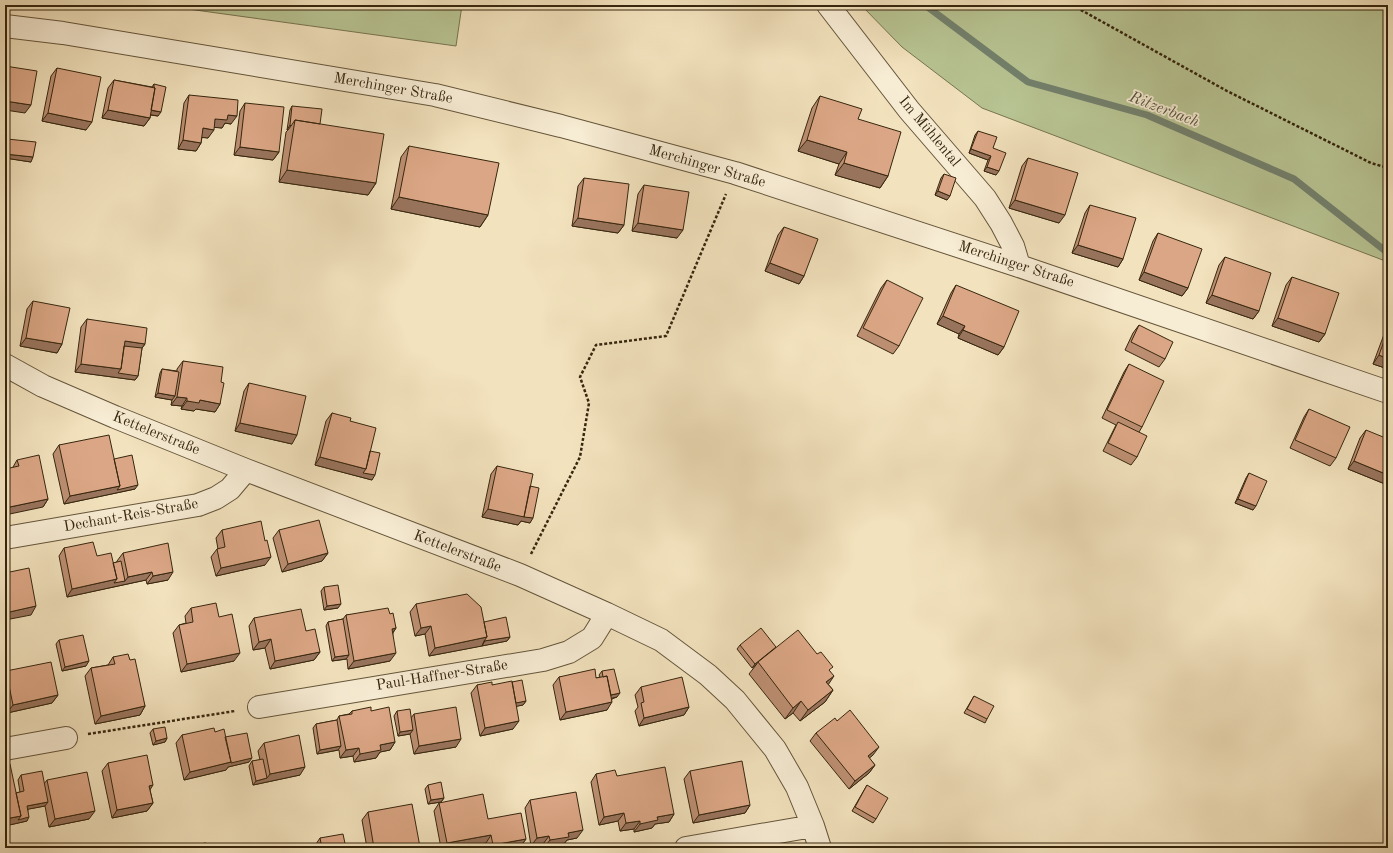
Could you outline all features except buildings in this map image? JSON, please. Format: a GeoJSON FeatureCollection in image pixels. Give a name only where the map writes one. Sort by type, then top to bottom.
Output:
{"type":"FeatureCollection","features":[{"type":"Feature","properties":{"kind":"street","name":"Im Mühlental"},"geometry":{"type":"LineString","coordinates":[[828,5],[909,110],[985,198],[1002,223],[1013,246],[1019,266]]}},
{"type":"Feature","properties":{"kind":"street","name":"Merchinger Straße"},"geometry":{"type":"LineString","coordinates":[[5,26],[86,37],[435,95],[561,126],[735,173],[1019,266],[1388,392]]}},
{"type":"Feature","properties":{"kind":"street","name":"Kettelerstraße"},"geometry":{"type":"LineString","coordinates":[[5,365],[43,386],[115,417],[246,470],[520,576],[607,614],[661,640],[708,675],[735,700],[775,748],[797,787],[813,826],[820,848]]}},
{"type":"Feature","properties":{"kind":"street","name":"Dechant-Reis-Straße"},"geometry":{"type":"LineString","coordinates":[[5,538],[198,505],[216,498],[230,489],[246,470]]}},
{"type":"Feature","properties":{"kind":"street","name":"Paul-Haffner-Straße"},"geometry":{"type":"LineString","coordinates":[[260,706],[543,660],[569,652],[592,638],[607,614]]}},
{"type":"Feature","properties":{"kind":"street"},"geometry":{"type":"LineString","coordinates":[[5,749],[66,738]]}},
{"type":"Feature","properties":{"kind":"street"},"geometry":{"type":"LineString","coordinates":[[686,848],[813,826]]}},
{"type":"Feature","properties":{"kind":"path"},"geometry":{"type":"LineString","coordinates":[[1072,5],[1227,91],[1371,163],[1388,168]]}},
{"type":"Feature","properties":{"kind":"path"},"geometry":{"type":"LineString","coordinates":[[520,576],[580,458],[589,403],[580,378],[596,345],[666,336],[735,173]]}},
{"type":"Feature","properties":{"kind":"path"},"geometry":{"type":"LineString","coordinates":[[66,738],[260,706]]}},
{"type":"Feature","properties":{"kind":"green space"},"geometry":{"type":"Polygon","coordinates":[[[159,5],[462,5],[456,46],[159,5]]]}},
{"type":"Feature","properties":{"kind":"green space"},"geometry":{"type":"Polygon","coordinates":[[[861,5],[1388,5],[1388,262],[982,108],[902,47],[861,5]]]}},
{"type":"Feature","properties":{"kind":"waterway","name":"Ritzerbach"},"geometry":{"type":"LineString","coordinates":[[925,5],[1028,82],[1147,115],[1294,179],[1388,253]]}}]}
